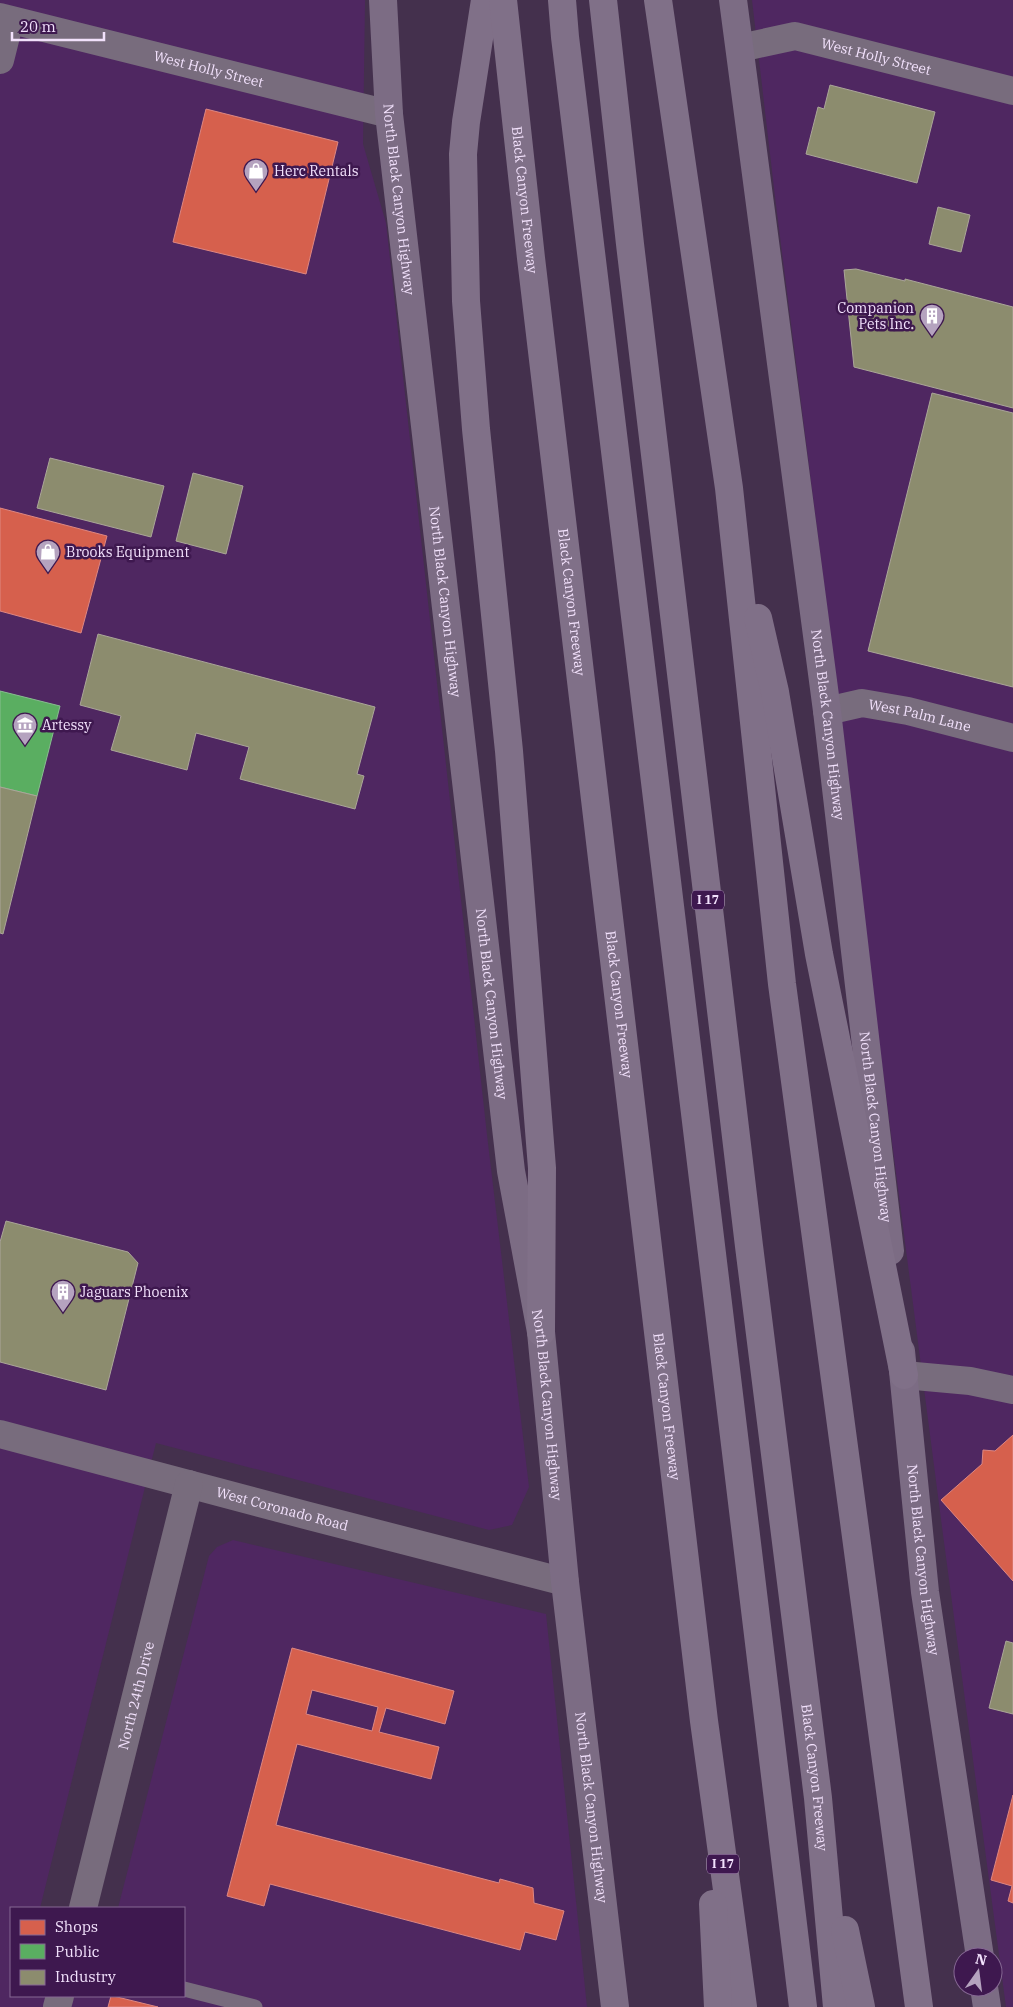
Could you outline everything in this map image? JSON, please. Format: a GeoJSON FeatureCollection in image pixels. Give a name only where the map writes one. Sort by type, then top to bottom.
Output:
{"type":"FeatureCollection","features":[{"type":"Feature","properties":{"kind":"highway"},"geometry":{"type":"LineString","coordinates":[[485,0],[466,122],[463,154],[466,301],[476,429],[509,751],[542,1168],[541,1332]]}},
{"type":"Feature","properties":{"kind":"highway","name":"Black Canyon Freeway"},"geometry":{"type":"LineString","coordinates":[[503,0],[531,258],[704,1721],[742,2007]]}},
{"type":"Feature","properties":{"kind":"highway"},"geometry":{"type":"LineString","coordinates":[[562,0],[567,57],[804,2007]]}},
{"type":"Feature","properties":{"kind":"highway","name":"Black Canyon Freeway"},"geometry":{"type":"LineString","coordinates":[[604,0],[631,254],[748,1236],[818,1798],[837,2007]]}},
{"type":"Feature","properties":{"kind":"highway"},"geometry":{"type":"LineString","coordinates":[[658,0],[729,488],[782,984],[919,2007]]}},
{"type":"Feature","properties":{"kind":"highway"},"geometry":{"type":"LineString","coordinates":[[729,488],[775,692],[819,954],[904,1375]]}},
{"type":"Feature","properties":{"kind":"highway"},"geometry":{"type":"LineString","coordinates":[[704,1721],[718,2007]]}},
{"type":"Feature","properties":{"kind":"highway"},"geometry":{"type":"LineString","coordinates":[[818,1798],[860,2007]]}},
{"type":"Feature","properties":{"kind":"main road","name":"North Black Canyon Highway"},"geometry":{"type":"LineString","coordinates":[[382,0],[389,114],[511,1171],[541,1332],[566,1582],[615,2007]]}},
{"type":"Feature","properties":{"kind":"main road","name":"North Black Canyon Highway"},"geometry":{"type":"LineString","coordinates":[[734,0],[827,711],[904,1375],[925,1592],[978,1947]]}},
{"type":"Feature","properties":{"kind":"street","name":"West Holly Street"},"geometry":{"type":"LineString","coordinates":[[5,18],[389,114]]}},
{"type":"Feature","properties":{"kind":"street"},"geometry":{"type":"LineString","coordinates":[[0,60],[5,18]]}},
{"type":"Feature","properties":{"kind":"street","name":"West Holly Street"},"geometry":{"type":"LineString","coordinates":[[740,48],[795,36],[1013,91]]}},
{"type":"Feature","properties":{"kind":"street","name":"West Palm Lane"},"geometry":{"type":"LineString","coordinates":[[827,711],[862,703],[908,711],[1013,738]]}},
{"type":"Feature","properties":{"kind":"street"},"geometry":{"type":"LineString","coordinates":[[904,1375],[970,1381],[1013,1390]]}},
{"type":"Feature","properties":{"kind":"street","name":"West Coronado Road"},"geometry":{"type":"LineString","coordinates":[[0,1434],[566,1582]]}},
{"type":"Feature","properties":{"kind":"street","name":"North 24th Drive"},"geometry":{"type":"LineString","coordinates":[[83,1907],[189,1484]]}},
{"type":"Feature","properties":{"kind":"lane"},"geometry":{"type":"LineString","coordinates":[[185,1989],[255,2007]]}},
{"type":"Feature","properties":{"kind":"shaded area"},"geometry":{"type":"Polygon","coordinates":[[[0,0],[365,0],[363,144],[386,223],[487,1135],[529,1487],[512,1525],[489,1530],[156,1443],[40,1907],[10,1907],[10,1997],[185,1997],[185,1907],[118,1907],[209,1556],[217,1547],[233,1540],[546,1614],[587,2007],[0,2007],[0,0]]]}},
{"type":"Feature","properties":{"kind":"shaded area"},"geometry":{"type":"Polygon","coordinates":[[[752,0],[1013,0],[1013,2007],[1006,2007],[1003,1984],[1003,1947],[998,1947],[942,1527],[875,1011],[832,647],[752,0]]]}},
{"type":"Feature","properties":{"kind":"building: Shops","name":"Herc Rentals"},"geometry":{"type":"Polygon","coordinates":[[[206,109],[338,142],[306,274],[173,242],[206,109]]]}},
{"type":"Feature","properties":{"kind":"building: Shops","name":"Brooks Equipment"},"geometry":{"type":"Polygon","coordinates":[[[0,508],[107,536],[81,633],[0,611],[0,508]]]}},
{"type":"Feature","properties":{"kind":"building: Shops"},"geometry":{"type":"Polygon","coordinates":[[[1013,1435],[1013,1581],[941,1500],[982,1464],[983,1450],[995,1451],[1013,1435]]]}},
{"type":"Feature","properties":{"kind":"building: Shops"},"geometry":{"type":"Polygon","coordinates":[[[292,1648],[454,1691],[445,1724],[386,1708],[379,1732],[439,1747],[431,1779],[297,1744],[276,1825],[499,1883],[500,1879],[533,1888],[534,1903],[564,1911],[556,1940],[525,1932],[520,1950],[270,1884],[264,1906],[227,1896],[292,1648]],[[312,1690],[306,1714],[372,1731],[378,1707],[312,1690]]]}},
{"type":"Feature","properties":{"kind":"building: Shops"},"geometry":{"type":"Polygon","coordinates":[[[1013,1795],[1013,1903],[1008,1901],[1012,1886],[991,1880],[1013,1795]]]}},
{"type":"Feature","properties":{"kind":"building: Shops"},"geometry":{"type":"Polygon","coordinates":[[[111,1997],[117,1997],[158,2007],[108,2007],[111,1997]]]}},
{"type":"Feature","properties":{"kind":"building: Public","name":"Artessy"},"geometry":{"type":"Polygon","coordinates":[[[0,691],[60,706],[37,796],[0,787],[0,691]]]}},
{"type":"Feature","properties":{"kind":"building: Industry"},"geometry":{"type":"Polygon","coordinates":[[[830,85],[935,112],[917,183],[806,154],[818,107],[824,109],[830,85]]]}},
{"type":"Feature","properties":{"kind":"building: Industry"},"geometry":{"type":"Polygon","coordinates":[[[938,207],[970,215],[961,252],[929,244],[938,207]]]}},
{"type":"Feature","properties":{"kind":"building: Industry","name":"Companion Pets Inc."},"geometry":{"type":"Polygon","coordinates":[[[856,269],[905,281],[905,279],[1013,307],[1013,408],[854,367],[844,270],[856,269]]]}},
{"type":"Feature","properties":{"kind":"building: Industry"},"geometry":{"type":"Polygon","coordinates":[[[932,393],[1013,413],[1013,687],[868,651],[932,393]]]}},
{"type":"Feature","properties":{"kind":"building: Industry"},"geometry":{"type":"Polygon","coordinates":[[[50,458],[164,486],[151,537],[37,508],[50,458]]]}},
{"type":"Feature","properties":{"kind":"building: Industry"},"geometry":{"type":"Polygon","coordinates":[[[193,473],[243,486],[226,554],[176,541],[193,473]]]}},
{"type":"Feature","properties":{"kind":"building: Industry"},"geometry":{"type":"Polygon","coordinates":[[[98,634],[375,707],[357,774],[364,776],[355,809],[240,779],[249,747],[196,733],[187,770],[111,750],[121,716],[80,705],[98,634]]]}},
{"type":"Feature","properties":{"kind":"building: Industry"},"geometry":{"type":"Polygon","coordinates":[[[0,787],[37,796],[3,934],[0,933],[0,787]]]}},
{"type":"Feature","properties":{"kind":"building: Industry","name":"Jaguars Phoenix"},"geometry":{"type":"Polygon","coordinates":[[[6,1221],[128,1252],[138,1263],[106,1390],[0,1362],[0,1242],[6,1221]]]}},
{"type":"Feature","properties":{"kind":"building: Industry"},"geometry":{"type":"Polygon","coordinates":[[[1006,1641],[1013,1643],[1013,1714],[989,1708],[1006,1641]]]}},
{"type":"Feature","properties":{"kind":"place","name":"Herc Rentals"},"geometry":{"type":"Point","coordinates":[256,192]}},
{"type":"Feature","properties":{"kind":"place","name":"Companion Pets Inc."},"geometry":{"type":"Point","coordinates":[932,337]}},
{"type":"Feature","properties":{"kind":"place","name":"Brooks Equipment"},"geometry":{"type":"Point","coordinates":[48,573]}},
{"type":"Feature","properties":{"kind":"place","name":"Artessy"},"geometry":{"type":"Point","coordinates":[25,746]}},
{"type":"Feature","properties":{"kind":"place","name":"Jaguars Phoenix"},"geometry":{"type":"Point","coordinates":[63,1313]}}]}
